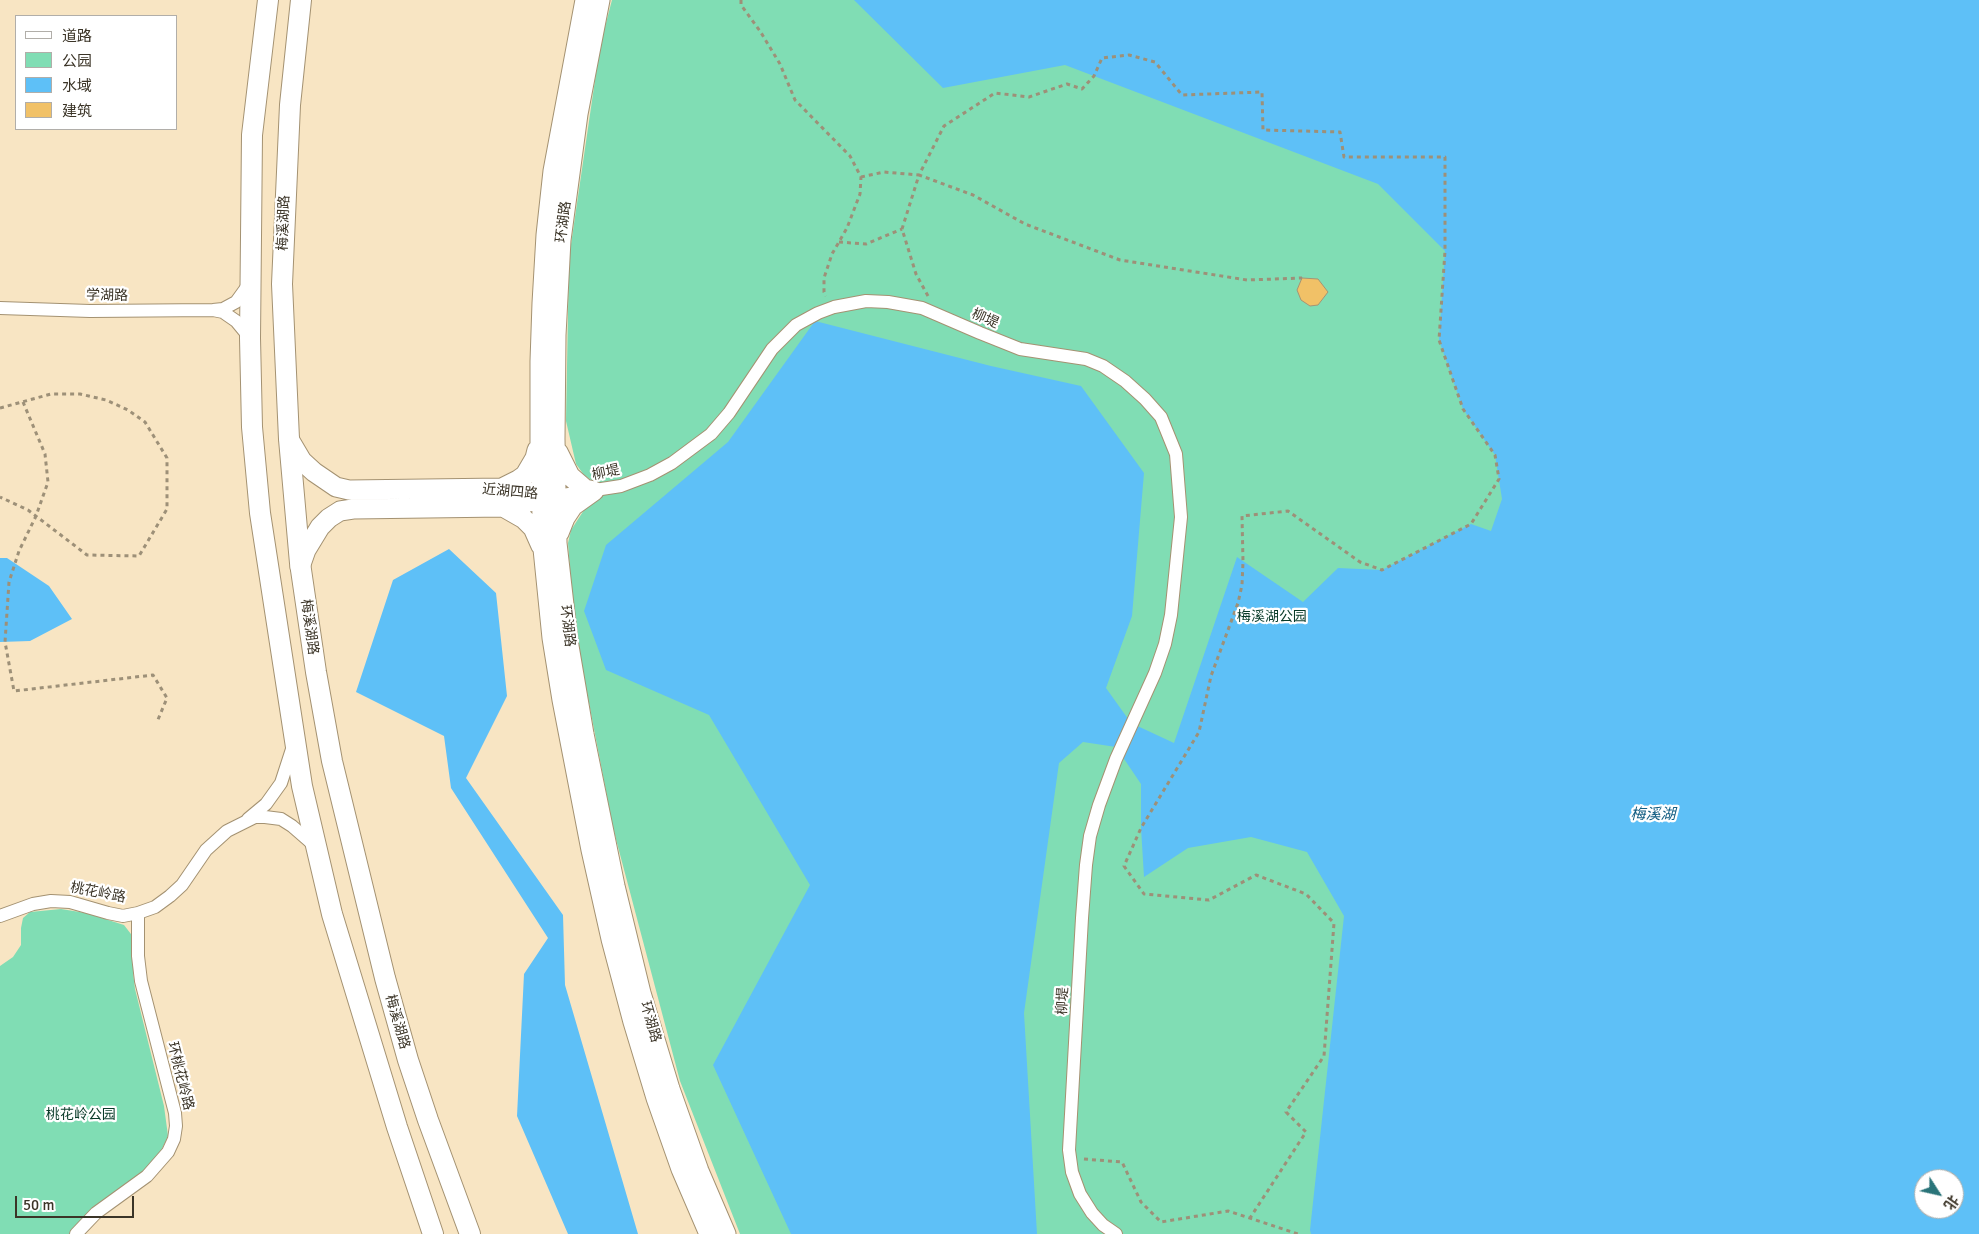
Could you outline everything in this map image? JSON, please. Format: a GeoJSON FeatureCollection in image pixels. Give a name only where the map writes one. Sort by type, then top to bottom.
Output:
{"type":"FeatureCollection","features":[{"type":"Feature","properties":{"kind":"main road"},"geometry":{"type":"LineString","coordinates":[[268,0],[252,135],[250,338],[252,427],[260,513],[302,786],[332,914],[396,1127],[434,1234]]}},
{"type":"Feature","properties":{"kind":"main road","name":"梅溪湖路"},"geometry":{"type":"LineString","coordinates":[[301,0],[290,105],[282,284],[289,439],[300,566],[332,761],[385,978],[408,1060],[470,1234]]}},
{"type":"Feature","properties":{"kind":"main road","name":"环湖路"},"geometry":{"type":"LineString","coordinates":[[585,0],[553,171],[546,235],[542,304],[547,439],[546,496],[550,546],[552,638],[591,850],[611,940],[656,1098],[681,1169],[709,1234]]}},
{"type":"Feature","properties":{"kind":"main road","name":"环湖路"},"geometry":{"type":"LineString","coordinates":[[547,439],[556,335],[561,240],[578,114],[600,0]]}},
{"type":"Feature","properties":{"kind":"main road","name":"近湖四路"},"geometry":{"type":"LineString","coordinates":[[289,439],[302,461],[324,480],[342,489],[502,488],[546,496]]}},
{"type":"Feature","properties":{"kind":"main road"},"geometry":{"type":"LineString","coordinates":[[502,488],[525,475],[547,439],[570,476],[585,489],[594,491]]}},
{"type":"Feature","properties":{"kind":"main road"},"geometry":{"type":"LineString","coordinates":[[503,507],[524,519],[550,546],[573,506],[594,491]]}},
{"type":"Feature","properties":{"kind":"main road","name":"近湖四路"},"geometry":{"type":"LineString","coordinates":[[300,566],[306,550],[320,527],[328,518],[340,510],[503,507],[546,496]]}},
{"type":"Feature","properties":{"kind":"main road","name":"环湖路"},"geometry":{"type":"LineString","coordinates":[[550,546],[584,734],[615,886],[641,993],[670,1089],[700,1171],[726,1234]]}},
{"type":"Feature","properties":{"kind":"street"},"geometry":{"type":"LineString","coordinates":[[213,310],[223,309],[236,302],[250,280]]}},
{"type":"Feature","properties":{"kind":"street","name":"柳堤"},"geometry":{"type":"LineString","coordinates":[[546,496],[621,486],[650,475],[694,448],[711,434],[729,413],[772,349],[796,325],[834,307],[866,301],[888,302],[922,308],[1020,349],[1086,359],[1103,366],[1125,381],[1160,417],[1176,454],[1181,517],[1171,615],[1157,666],[1116,759],[1090,836],[1086,865],[1070,1158],[1072,1172],[1080,1194],[1092,1213],[1103,1225],[1116,1234]]}},
{"type":"Feature","properties":{"kind":"street","name":"学湖路"},"geometry":{"type":"LineString","coordinates":[[0,308],[90,311],[213,310]]}},
{"type":"Feature","properties":{"kind":"street"},"geometry":{"type":"LineString","coordinates":[[213,310],[223,312],[236,321],[250,338]]}},
{"type":"Feature","properties":{"kind":"street","name":"桃花岭路"},"geometry":{"type":"LineString","coordinates":[[0,916],[33,904],[51,900],[70,902],[123,916],[155,907],[182,885],[206,850],[227,831],[246,820],[266,804],[281,783],[295,739]]}},
{"type":"Feature","properties":{"kind":"street"},"geometry":{"type":"LineString","coordinates":[[246,820],[265,816],[281,819],[317,848]]}},
{"type":"Feature","properties":{"kind":"street","name":"环桃花岭路"},"geometry":{"type":"LineString","coordinates":[[76,1234],[96,1213],[147,1176],[168,1152],[174,1139],[175,1113],[141,980],[138,956],[138,913]]}},
{"type":"Feature","properties":{"kind":"path"},"geometry":{"type":"LineString","coordinates":[[741,0],[741,5],[760,31],[780,64],[795,100],[850,156],[861,177],[860,194],[824,278],[824,292],[834,307]]}},
{"type":"Feature","properties":{"kind":"path"},"geometry":{"type":"LineString","coordinates":[[936,313],[916,274],[902,229],[919,175],[944,126],[995,93],[1029,96],[1066,84],[1082,89],[1094,76],[1102,58],[1129,55],[1155,62],[1182,95],[1262,92],[1264,130],[1340,132],[1344,157],[1446,157],[1445,251],[1439,340],[1463,409],[1495,455],[1499,478],[1471,524],[1382,570],[1360,562],[1288,511],[1242,516],[1242,585],[1238,603],[1211,676],[1199,732],[1141,828],[1124,866],[1144,894],[1209,900],[1256,875],[1306,894],[1334,922],[1324,1056],[1286,1112],[1306,1132],[1250,1218]]}},
{"type":"Feature","properties":{"kind":"path"},"geometry":{"type":"LineString","coordinates":[[861,177],[884,172],[919,175],[972,195],[1025,224],[1120,260],[1246,280],[1302,278]]}},
{"type":"Feature","properties":{"kind":"path"},"geometry":{"type":"LineString","coordinates":[[839,242],[866,244],[902,229]]}},
{"type":"Feature","properties":{"kind":"path"},"geometry":{"type":"LineString","coordinates":[[0,408],[51,394],[80,394],[106,400],[128,410],[145,422],[167,458],[167,509],[139,556],[87,555],[28,510],[0,497]]}},
{"type":"Feature","properties":{"kind":"path"},"geometry":{"type":"LineString","coordinates":[[23,402],[45,454],[48,482],[36,516],[18,551],[9,582],[5,642],[14,691],[153,675],[168,698],[157,722]]}},
{"type":"Feature","properties":{"kind":"path"},"geometry":{"type":"LineString","coordinates":[[1070,1158],[1122,1162],[1140,1202],[1161,1222],[1228,1211],[1298,1234]]}},
{"type":"Feature","properties":{"kind":"green space","name":"梅溪湖"},"geometry":{"type":"Polygon","coordinates":[[[612,0],[1979,0],[1979,1234],[740,1234],[680,1081],[613,828],[574,625],[568,543],[571,530],[586,507],[594,482],[584,475],[576,464],[566,421],[569,258],[600,46],[612,0]]]}},
{"type":"Feature","properties":{"kind":"green space","name":"桃花岭公园"},"geometry":{"type":"Polygon","coordinates":[[[61,909],[86,913],[124,925],[134,938],[133,972],[135,989],[164,1106],[168,1136],[160,1153],[142,1172],[78,1223],[70,1234],[0,1234],[0,966],[13,957],[21,945],[23,918],[30,912],[61,909]]]}},
{"type":"Feature","properties":{"kind":"water","name":"梅溪湖"},"geometry":{"type":"Polygon","coordinates":[[[854,0],[1979,0],[1979,1234],[1311,1234],[1344,916],[1307,852],[1251,837],[1188,848],[1144,877],[1141,784],[1116,747],[1083,742],[1059,763],[1024,1013],[1037,1234],[791,1234],[713,1065],[810,885],[709,715],[606,670],[584,611],[606,545],[728,442],[815,321],[991,366],[1081,386],[1144,473],[1132,616],[1106,688],[1131,723],[1174,743],[1237,557],[1303,602],[1338,568],[1382,570],[1471,524],[1491,531],[1502,499],[1495,455],[1463,409],[1439,340],[1445,251],[1378,184],[1065,65],[943,88],[854,0]]]}},
{"type":"Feature","properties":{"kind":"water"},"geometry":{"type":"Polygon","coordinates":[[[449,549],[496,593],[507,696],[466,778],[563,915],[565,985],[638,1234],[568,1234],[517,1116],[524,974],[548,938],[451,788],[444,736],[356,692],[393,580],[449,549]]]}},
{"type":"Feature","properties":{"kind":"water"},"geometry":{"type":"Polygon","coordinates":[[[0,558],[7,558],[49,586],[72,619],[30,641],[0,642],[0,558]]]}},
{"type":"Feature","properties":{"kind":"building"},"geometry":{"type":"Polygon","coordinates":[[[1302,278],[1318,279],[1328,292],[1318,305],[1310,306],[1301,300],[1297,290],[1302,278]]]}},
{"type":"Feature","properties":{"kind":"park label","name":"梅溪湖公园"},"geometry":{"type":"Point","coordinates":[1272,617]}}]}
